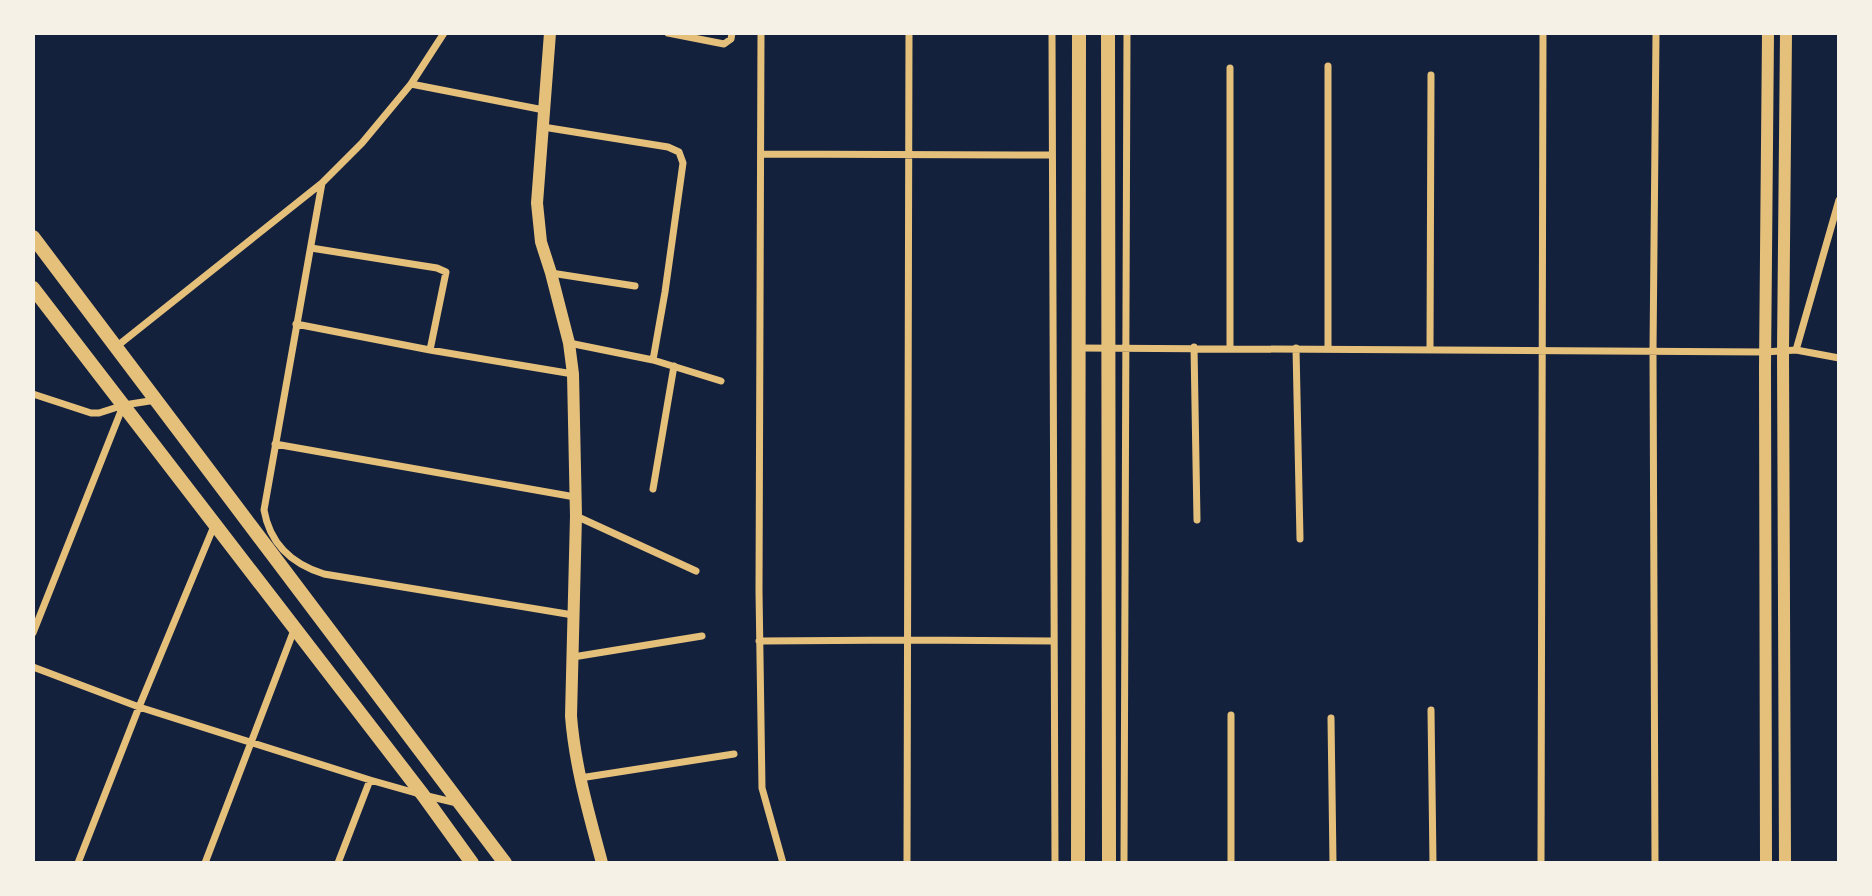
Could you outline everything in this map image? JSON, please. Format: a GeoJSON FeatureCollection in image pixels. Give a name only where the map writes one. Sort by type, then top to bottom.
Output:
{"type":"FeatureCollection","features":[{"type":"Feature","properties":{"kind":"main road"},"geometry":{"type":"LineString","coordinates":[[1078,863],[1079,33]]}},
{"type":"Feature","properties":{"kind":"main road"},"geometry":{"type":"LineString","coordinates":[[1108,33],[1109,863]]}},
{"type":"Feature","properties":{"kind":"main road"},"geometry":{"type":"LineString","coordinates":[[33,237],[505,863]]}},
{"type":"Feature","properties":{"kind":"main road"},"geometry":{"type":"LineString","coordinates":[[35,295],[124,405],[423,795],[472,863]]}},
{"type":"Feature","properties":{"kind":"street"},"geometry":{"type":"LineString","coordinates":[[116,347],[322,183],[362,143],[411,85],[444,33]]}},
{"type":"Feature","properties":{"kind":"street"},"geometry":{"type":"LineString","coordinates":[[550,33],[537,203],[541,242],[569,343],[573,374],[576,516],[571,716],[573,745],[580,778],[603,863]]}},
{"type":"Feature","properties":{"kind":"street"},"geometry":{"type":"LineString","coordinates":[[668,33],[724,44],[731,36]]}},
{"type":"Feature","properties":{"kind":"street"},"geometry":{"type":"LineString","coordinates":[[761,33],[759,642],[762,789],[783,863]]}},
{"type":"Feature","properties":{"kind":"street"},"geometry":{"type":"LineString","coordinates":[[907,863],[909,33]]}},
{"type":"Feature","properties":{"kind":"street"},"geometry":{"type":"LineString","coordinates":[[1052,33],[1055,863]]}},
{"type":"Feature","properties":{"kind":"street"},"geometry":{"type":"LineString","coordinates":[[1124,863],[1127,33]]}},
{"type":"Feature","properties":{"kind":"street"},"geometry":{"type":"LineString","coordinates":[[1541,863],[1543,33]]}},
{"type":"Feature","properties":{"kind":"street"},"geometry":{"type":"LineString","coordinates":[[1655,863],[1653,351],[1656,33]]}},
{"type":"Feature","properties":{"kind":"street"},"geometry":{"type":"LineString","coordinates":[[1766,863],[1765,352],[1768,33]]}},
{"type":"Feature","properties":{"kind":"street"},"geometry":{"type":"LineString","coordinates":[[1785,863],[1790,351],[1786,33]]}},
{"type":"Feature","properties":{"kind":"street"},"geometry":{"type":"LineString","coordinates":[[1328,66],[1328,348]]}},
{"type":"Feature","properties":{"kind":"street"},"geometry":{"type":"LineString","coordinates":[[1230,68],[1230,348]]}},
{"type":"Feature","properties":{"kind":"street"},"geometry":{"type":"LineString","coordinates":[[1430,349],[1431,75]]}},
{"type":"Feature","properties":{"kind":"street"},"geometry":{"type":"LineString","coordinates":[[411,85],[545,110]]}},
{"type":"Feature","properties":{"kind":"street"},"geometry":{"type":"LineString","coordinates":[[543,127],[668,147],[679,152],[683,163],[653,360]]}},
{"type":"Feature","properties":{"kind":"street"},"geometry":{"type":"LineString","coordinates":[[761,154],[1052,155]]}},
{"type":"Feature","properties":{"kind":"street"},"geometry":{"type":"LineString","coordinates":[[322,183],[264,510],[266,525],[288,555],[306,568],[324,574],[573,615]]}},
{"type":"Feature","properties":{"kind":"street"},"geometry":{"type":"LineString","coordinates":[[1790,351],[1839,201]]}},
{"type":"Feature","properties":{"kind":"street"},"geometry":{"type":"LineString","coordinates":[[311,248],[437,268],[446,272],[430,349]]}},
{"type":"Feature","properties":{"kind":"street"},"geometry":{"type":"LineString","coordinates":[[551,273],[635,286]]}},
{"type":"Feature","properties":{"kind":"street"},"geometry":{"type":"LineString","coordinates":[[296,324],[573,374]]}},
{"type":"Feature","properties":{"kind":"street"},"geometry":{"type":"LineString","coordinates":[[569,343],[653,360],[721,382]]}},
{"type":"Feature","properties":{"kind":"street"},"geometry":{"type":"LineString","coordinates":[[1194,347],[1198,520]]}},
{"type":"Feature","properties":{"kind":"street"},"geometry":{"type":"LineString","coordinates":[[1079,348],[1790,351],[1839,358]]}},
{"type":"Feature","properties":{"kind":"street"},"geometry":{"type":"LineString","coordinates":[[1296,348],[1300,539]]}},
{"type":"Feature","properties":{"kind":"street"},"geometry":{"type":"LineString","coordinates":[[653,489],[674,366]]}},
{"type":"Feature","properties":{"kind":"street"},"geometry":{"type":"LineString","coordinates":[[33,394],[99,413],[124,405],[156,400]]}},
{"type":"Feature","properties":{"kind":"street"},"geometry":{"type":"LineString","coordinates":[[33,633],[124,405]]}},
{"type":"Feature","properties":{"kind":"street"},"geometry":{"type":"LineString","coordinates":[[275,444],[575,497]]}},
{"type":"Feature","properties":{"kind":"street"},"geometry":{"type":"LineString","coordinates":[[576,516],[696,571]]}},
{"type":"Feature","properties":{"kind":"street"},"geometry":{"type":"LineString","coordinates":[[78,863],[215,524]]}},
{"type":"Feature","properties":{"kind":"street"},"geometry":{"type":"LineString","coordinates":[[205,863],[295,629]]}},
{"type":"Feature","properties":{"kind":"street"},"geometry":{"type":"LineString","coordinates":[[573,657],[702,636]]}},
{"type":"Feature","properties":{"kind":"street"},"geometry":{"type":"LineString","coordinates":[[759,642],[1053,641]]}},
{"type":"Feature","properties":{"kind":"street"},"geometry":{"type":"LineString","coordinates":[[33,667],[139,707],[370,780],[461,804]]}},
{"type":"Feature","properties":{"kind":"street"},"geometry":{"type":"LineString","coordinates":[[1766,696],[1785,696]]}},
{"type":"Feature","properties":{"kind":"street"},"geometry":{"type":"LineString","coordinates":[[1431,710],[1433,863]]}},
{"type":"Feature","properties":{"kind":"street"},"geometry":{"type":"LineString","coordinates":[[1231,715],[1231,863]]}},
{"type":"Feature","properties":{"kind":"street"},"geometry":{"type":"LineString","coordinates":[[1331,718],[1334,863]]}},
{"type":"Feature","properties":{"kind":"street"},"geometry":{"type":"LineString","coordinates":[[580,778],[734,754]]}},
{"type":"Feature","properties":{"kind":"street"},"geometry":{"type":"LineString","coordinates":[[338,863],[370,780]]}}]}
